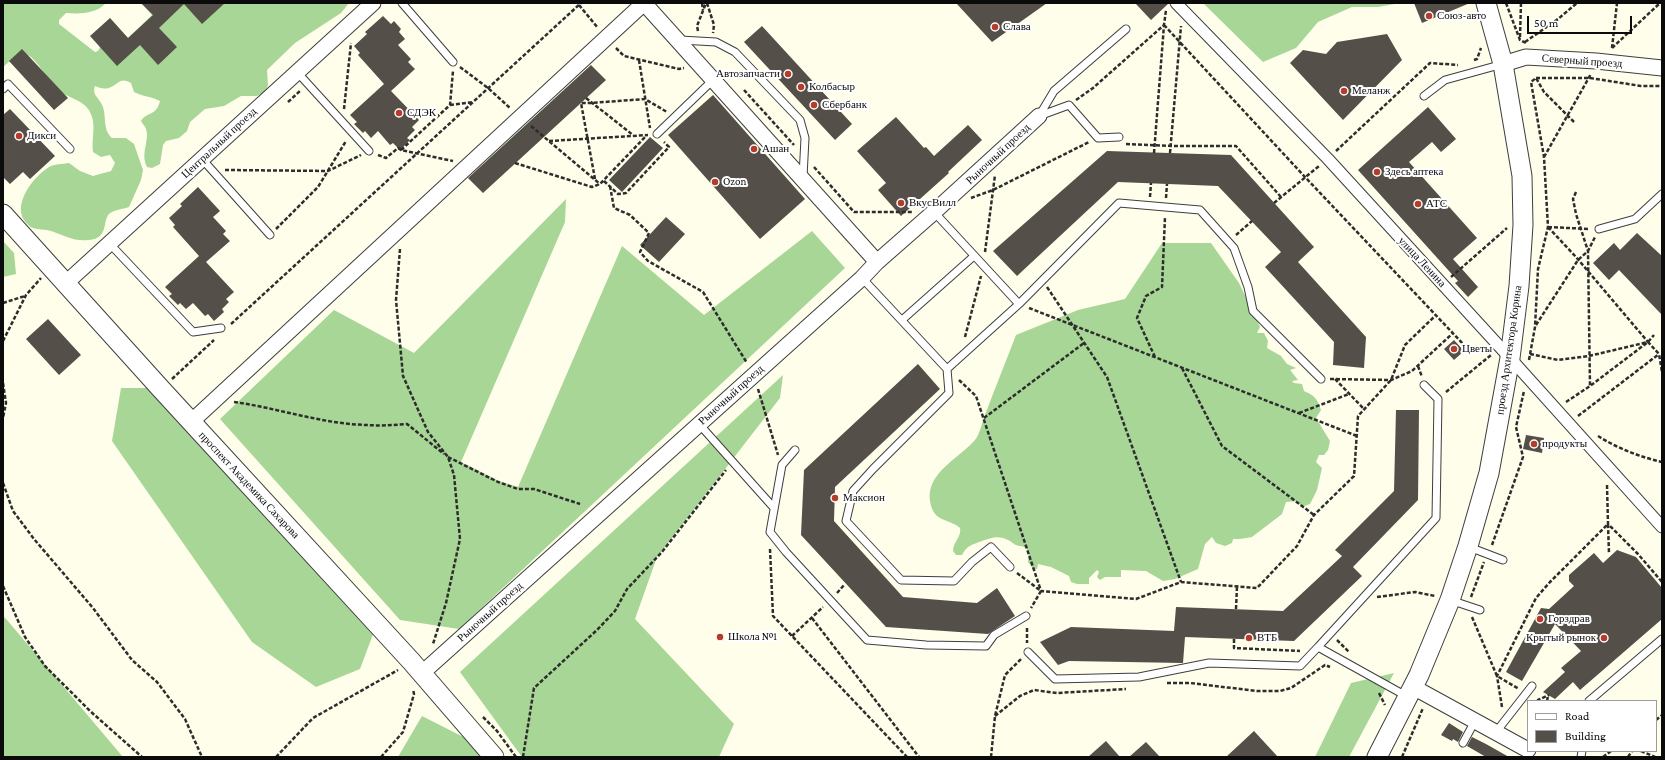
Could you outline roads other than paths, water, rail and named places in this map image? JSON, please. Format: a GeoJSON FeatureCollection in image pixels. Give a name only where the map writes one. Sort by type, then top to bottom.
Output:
{"type":"FeatureCollection","features":[{"type":"Feature","properties":{"kind":"street","name":"Центральный проезд"},"geometry":{"type":"LineString","coordinates":[[66,283],[373,3]]}},
{"type":"Feature","properties":{"kind":"street"},"geometry":{"type":"LineString","coordinates":[[191,422],[644,3],[877,262]]}},
{"type":"Feature","properties":{"kind":"street","name":"проезд Архитектора Корина"},"geometry":{"type":"LineString","coordinates":[[1377,757],[1419,675],[1459,603],[1468,546],[1489,473],[1504,354],[1519,286],[1523,232],[1522,176],[1503,64],[1486,3]]}},
{"type":"Feature","properties":{"kind":"street","name":"улица Ленина"},"geometry":{"type":"LineString","coordinates":[[1180,6],[1328,159],[1443,284],[1504,354],[1556,408],[1662,527]]}},
{"type":"Feature","properties":{"kind":"street","name":"Северный проезд"},"geometry":{"type":"LineString","coordinates":[[1503,64],[1526,57],[1596,61],[1662,68]]}},
{"type":"Feature","properties":{"kind":"street","name":"Рыночный проезд"},"geometry":{"type":"LineString","coordinates":[[415,674],[754,375],[1039,116]]}},
{"type":"Feature","properties":{"kind":"street","name":"проспект Академика Сахарова"},"geometry":{"type":"LineString","coordinates":[[3,214],[191,422],[415,674],[494,757]]}},
{"type":"Feature","properties":{"kind":"street"},"geometry":{"type":"LineString","coordinates":[[1407,698],[1475,721],[1501,727],[1527,748]]}},
{"type":"Feature","properties":{"kind":"lane"},"geometry":{"type":"LineString","coordinates":[[402,3],[453,62]]}},
{"type":"Feature","properties":{"kind":"lane"},"geometry":{"type":"LineString","coordinates":[[1039,116],[1054,91],[1126,29]]}},
{"type":"Feature","properties":{"kind":"lane"},"geometry":{"type":"LineString","coordinates":[[678,40],[716,42],[735,52],[800,120],[805,138],[803,179]]}},
{"type":"Feature","properties":{"kind":"lane"},"geometry":{"type":"LineString","coordinates":[[1424,96],[1446,80],[1503,64]]}},
{"type":"Feature","properties":{"kind":"lane"},"geometry":{"type":"LineString","coordinates":[[296,72],[369,151]]}},
{"type":"Feature","properties":{"kind":"lane"},"geometry":{"type":"LineString","coordinates":[[657,134],[713,80]]}},
{"type":"Feature","properties":{"kind":"lane"},"geometry":{"type":"LineString","coordinates":[[3,89],[8,84],[70,149]]}},
{"type":"Feature","properties":{"kind":"lane"},"geometry":{"type":"LineString","coordinates":[[1039,116],[1069,104],[1098,138],[1119,137]]}},
{"type":"Feature","properties":{"kind":"lane"},"geometry":{"type":"LineString","coordinates":[[202,159],[270,235]]}},
{"type":"Feature","properties":{"kind":"lane"},"geometry":{"type":"LineString","coordinates":[[1599,229],[1635,218],[1662,194]]}},
{"type":"Feature","properties":{"kind":"lane"},"geometry":{"type":"LineString","coordinates":[[947,370],[1020,304],[1120,203],[1200,210],[1234,248],[1246,280],[1253,311],[1321,379]]}},
{"type":"Feature","properties":{"kind":"lane"},"geometry":{"type":"LineString","coordinates":[[934,212],[1020,304]]}},
{"type":"Feature","properties":{"kind":"lane"},"geometry":{"type":"LineString","coordinates":[[109,243],[193,332],[222,330]]}},
{"type":"Feature","properties":{"kind":"lane"},"geometry":{"type":"LineString","coordinates":[[902,320],[974,256]]}},
{"type":"Feature","properties":{"kind":"lane"},"geometry":{"type":"LineString","coordinates":[[862,278],[947,370],[949,393],[873,468],[853,491],[846,521],[901,580],[954,581],[972,562],[991,548],[1010,568]]}},
{"type":"Feature","properties":{"kind":"lane"},"geometry":{"type":"LineString","coordinates":[[1028,652],[1054,680],[1139,677],[1209,663],[1300,666],[1436,518],[1438,399],[1424,385]]}},
{"type":"Feature","properties":{"kind":"lane"},"geometry":{"type":"LineString","coordinates":[[699,424],[774,508]]}},
{"type":"Feature","properties":{"kind":"lane"},"geometry":{"type":"LineString","coordinates":[[795,450],[782,465],[770,532],[786,552],[867,640],[926,645],[986,646],[994,635],[1026,616]]}},
{"type":"Feature","properties":{"kind":"lane"},"geometry":{"type":"LineString","coordinates":[[1468,546],[1503,560]]}},
{"type":"Feature","properties":{"kind":"lane"},"geometry":{"type":"LineString","coordinates":[[1459,603],[1480,610]]}},
{"type":"Feature","properties":{"kind":"lane"},"geometry":{"type":"LineString","coordinates":[[1590,700],[1662,639]]}},
{"type":"Feature","properties":{"kind":"lane"},"geometry":{"type":"LineString","coordinates":[[1318,647],[1407,698]]}},
{"type":"Feature","properties":{"kind":"lane"},"geometry":{"type":"LineString","coordinates":[[1501,727],[1532,686]]}},
{"type":"Feature","properties":{"kind":"lane"},"geometry":{"type":"LineString","coordinates":[[1463,743],[1475,721]]}},
{"type":"Feature","properties":{"kind":"place","name":"Союз-авто"},"geometry":{"type":"Point","coordinates":[1429,16]}},
{"type":"Feature","properties":{"kind":"place","name":"Слава"},"geometry":{"type":"Point","coordinates":[995,27]}},
{"type":"Feature","properties":{"kind":"place","name":"Автозапчасти"},"geometry":{"type":"Point","coordinates":[788,74]}},
{"type":"Feature","properties":{"kind":"place","name":"Колбасыр"},"geometry":{"type":"Point","coordinates":[801,87]}},
{"type":"Feature","properties":{"kind":"place","name":"Меланж"},"geometry":{"type":"Point","coordinates":[1344,91]}},
{"type":"Feature","properties":{"kind":"place","name":"Сбербанк"},"geometry":{"type":"Point","coordinates":[814,105]}},
{"type":"Feature","properties":{"kind":"place","name":"СДЭК"},"geometry":{"type":"Point","coordinates":[399,113]}},
{"type":"Feature","properties":{"kind":"place","name":"Дикси"},"geometry":{"type":"Point","coordinates":[19,136]}},
{"type":"Feature","properties":{"kind":"place","name":"Ашан"},"geometry":{"type":"Point","coordinates":[754,149]}},
{"type":"Feature","properties":{"kind":"place","name":"Здесь аптека"},"geometry":{"type":"Point","coordinates":[1377,172]}},
{"type":"Feature","properties":{"kind":"place","name":"Ozon"},"geometry":{"type":"Point","coordinates":[715,182]}},
{"type":"Feature","properties":{"kind":"place","name":"ВкусВилл"},"geometry":{"type":"Point","coordinates":[901,203]}},
{"type":"Feature","properties":{"kind":"place","name":"АТС"},"geometry":{"type":"Point","coordinates":[1418,204]}},
{"type":"Feature","properties":{"kind":"place","name":"Цветы"},"geometry":{"type":"Point","coordinates":[1454,349]}},
{"type":"Feature","properties":{"kind":"place","name":"продукты"},"geometry":{"type":"Point","coordinates":[1534,444]}},
{"type":"Feature","properties":{"kind":"place","name":"Максион"},"geometry":{"type":"Point","coordinates":[835,498]}},
{"type":"Feature","properties":{"kind":"place","name":"Горздрав"},"geometry":{"type":"Point","coordinates":[1540,619]}},
{"type":"Feature","properties":{"kind":"place","name":"Школа №1"},"geometry":{"type":"Point","coordinates":[720,637]}},
{"type":"Feature","properties":{"kind":"place","name":"ВТБ"},"geometry":{"type":"Point","coordinates":[1249,638]}},
{"type":"Feature","properties":{"kind":"place","name":"Крытый рынок"},"geometry":{"type":"Point","coordinates":[1604,638]}}]}
